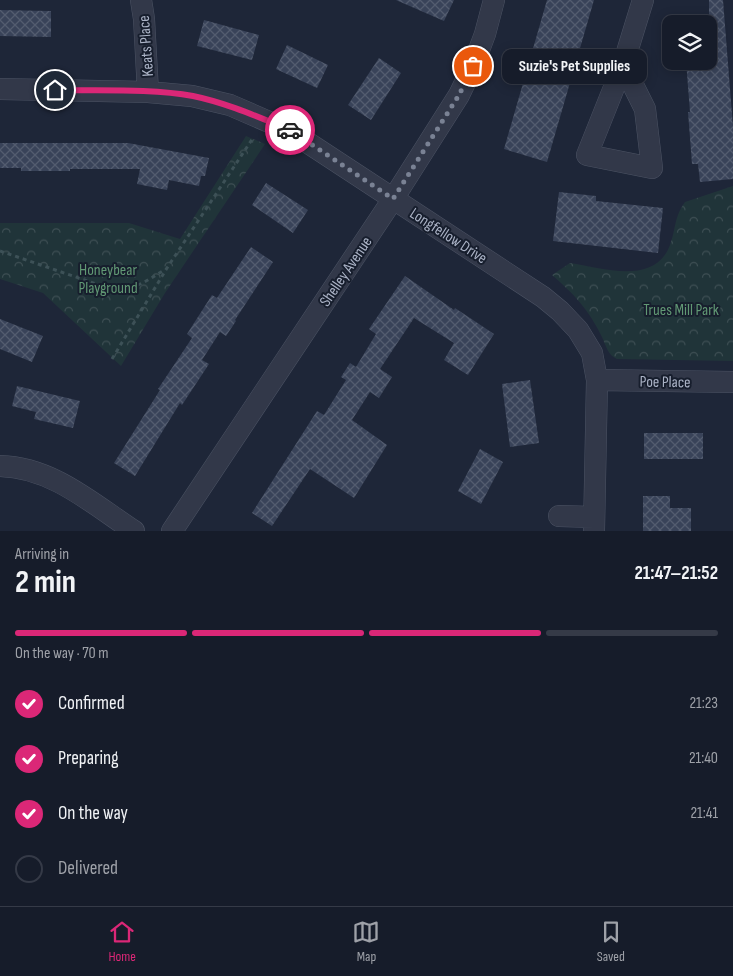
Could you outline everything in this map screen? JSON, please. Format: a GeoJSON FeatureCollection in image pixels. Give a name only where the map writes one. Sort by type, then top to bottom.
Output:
{"type":"FeatureCollection","features":[{"type":"Feature","properties":{"kind":"street","name":"Keats Place"},"geometry":{"type":"LineString","coordinates":[[141,0],[144,19],[148,92]]}},
{"type":"Feature","properties":{"kind":"street","name":"Shelley Avenue"},"geometry":{"type":"LineString","coordinates":[[172,531],[393,199],[459,95],[473,66],[485,34],[494,0]]}},
{"type":"Feature","properties":{"kind":"street"},"geometry":{"type":"LineString","coordinates":[[622,65],[645,109],[652,168],[587,155],[622,65],[643,0]]}},
{"type":"Feature","properties":{"kind":"street","name":"Longfellow Drive"},"geometry":{"type":"LineString","coordinates":[[0,89],[148,92],[192,96],[230,106],[262,118],[290,131],[543,298],[560,311],[578,330],[592,353],[597,380],[594,524]]}},
{"type":"Feature","properties":{"kind":"street","name":"Poe Place"},"geometry":{"type":"LineString","coordinates":[[597,380],[733,382]]}},
{"type":"Feature","properties":{"kind":"street"},"geometry":{"type":"LineString","coordinates":[[0,466],[11,466],[34,471],[58,480],[134,531]]}},
{"type":"Feature","properties":{"kind":"street"},"geometry":{"type":"LineString","coordinates":[[559,516],[594,524]]}},
{"type":"Feature","properties":{"kind":"path"},"geometry":{"type":"LineString","coordinates":[[112,359],[167,268],[252,139],[262,118]]}},
{"type":"Feature","properties":{"kind":"path"},"geometry":{"type":"LineString","coordinates":[[0,252],[105,287],[121,289],[135,287],[167,268]]}},
{"type":"Feature","properties":{"kind":"green space","name":"Honeybear Playground"},"geometry":{"type":"Polygon","coordinates":[[[246,136],[265,144],[165,293],[121,366],[43,293],[0,279],[0,223],[129,223],[180,239],[246,136]]]}},
{"type":"Feature","properties":{"kind":"green space","name":"Trues Mill Park"},"geometry":{"type":"Polygon","coordinates":[[[733,186],[733,361],[617,359],[611,355],[597,327],[586,311],[574,296],[552,275],[570,263],[626,271],[640,270],[653,266],[663,258],[670,245],[677,218],[685,202],[733,186]]]}},
{"type":"Feature","properties":{"kind":"building"},"geometry":{"type":"Polygon","coordinates":[[[396,0],[454,0],[444,21],[396,0]]]}},
{"type":"Feature","properties":{"kind":"building"},"geometry":{"type":"Polygon","coordinates":[[[547,0],[594,0],[547,162],[504,149],[547,0]]]}},
{"type":"Feature","properties":{"kind":"building"},"geometry":{"type":"Polygon","coordinates":[[[709,0],[723,0],[733,127],[733,179],[700,182],[698,164],[692,164],[687,70],[717,70],[717,15],[709,15],[709,0]]]}},
{"type":"Feature","properties":{"kind":"building"},"geometry":{"type":"Polygon","coordinates":[[[0,10],[51,11],[51,37],[0,36],[0,10]]]}},
{"type":"Feature","properties":{"kind":"building"},"geometry":{"type":"Polygon","coordinates":[[[204,20],[259,35],[252,60],[197,46],[204,20]]]}},
{"type":"Feature","properties":{"kind":"building"},"geometry":{"type":"Polygon","coordinates":[[[287,45],[328,65],[317,88],[276,69],[287,45]]]}},
{"type":"Feature","properties":{"kind":"building"},"geometry":{"type":"Polygon","coordinates":[[[379,58],[401,73],[371,120],[348,105],[379,58]]]}},
{"type":"Feature","properties":{"kind":"building"},"geometry":{"type":"Polygon","coordinates":[[[0,143],[128,143],[209,158],[205,176],[201,176],[199,186],[169,180],[167,190],[137,184],[140,169],[21,171],[21,168],[0,168],[0,143]]]}},
{"type":"Feature","properties":{"kind":"building"},"geometry":{"type":"Polygon","coordinates":[[[266,183],[308,210],[293,233],[252,205],[266,183]]]}},
{"type":"Feature","properties":{"kind":"building"},"geometry":{"type":"Polygon","coordinates":[[[559,192],[596,196],[596,201],[663,208],[658,253],[553,241],[559,192]]]}},
{"type":"Feature","properties":{"kind":"building"},"geometry":{"type":"Polygon","coordinates":[[[251,247],[273,262],[226,336],[220,332],[202,360],[209,364],[182,405],[180,403],[135,476],[114,463],[160,390],[158,389],[192,338],[187,334],[212,295],[217,298],[251,247]]]}},
{"type":"Feature","properties":{"kind":"building"},"geometry":{"type":"Polygon","coordinates":[[[405,276],[454,310],[455,308],[494,334],[468,375],[444,360],[454,343],[414,318],[380,369],[392,377],[379,398],[370,392],[352,420],[387,445],[354,498],[310,469],[272,526],[252,513],[317,411],[324,415],[346,380],[341,377],[350,363],[356,367],[376,334],[369,329],[405,276]]]}},
{"type":"Feature","properties":{"kind":"building"},"geometry":{"type":"Polygon","coordinates":[[[0,319],[43,336],[32,362],[0,349],[0,319]]]}},
{"type":"Feature","properties":{"kind":"building"},"geometry":{"type":"Polygon","coordinates":[[[530,380],[539,443],[510,447],[502,384],[530,380]]]}},
{"type":"Feature","properties":{"kind":"building"},"geometry":{"type":"Polygon","coordinates":[[[17,386],[80,401],[73,428],[34,419],[36,412],[12,406],[17,386]]]}},
{"type":"Feature","properties":{"kind":"building"},"geometry":{"type":"Polygon","coordinates":[[[644,433],[703,433],[703,459],[644,459],[644,433]]]}},
{"type":"Feature","properties":{"kind":"building"},"geometry":{"type":"Polygon","coordinates":[[[480,449],[503,462],[481,504],[458,491],[480,449]]]}},
{"type":"Feature","properties":{"kind":"building"},"geometry":{"type":"Polygon","coordinates":[[[643,496],[670,496],[670,508],[691,508],[691,531],[643,531],[643,496]]]}},
{"type":"Feature","properties":{"kind":"way so far"},"geometry":{"type":"LineString","coordinates":[[290,130],[393,199],[459,95],[473,66]]}},
{"type":"Feature","properties":{"kind":"place","name":"Suzie's Pet Supplies"},"geometry":{"type":"Point","coordinates":[473,66]}},
{"type":"Feature","properties":{"kind":"route"},"geometry":{"type":"LineString","coordinates":[[55,90],[148,92],[192,96],[230,106],[290,130]]}}]}
